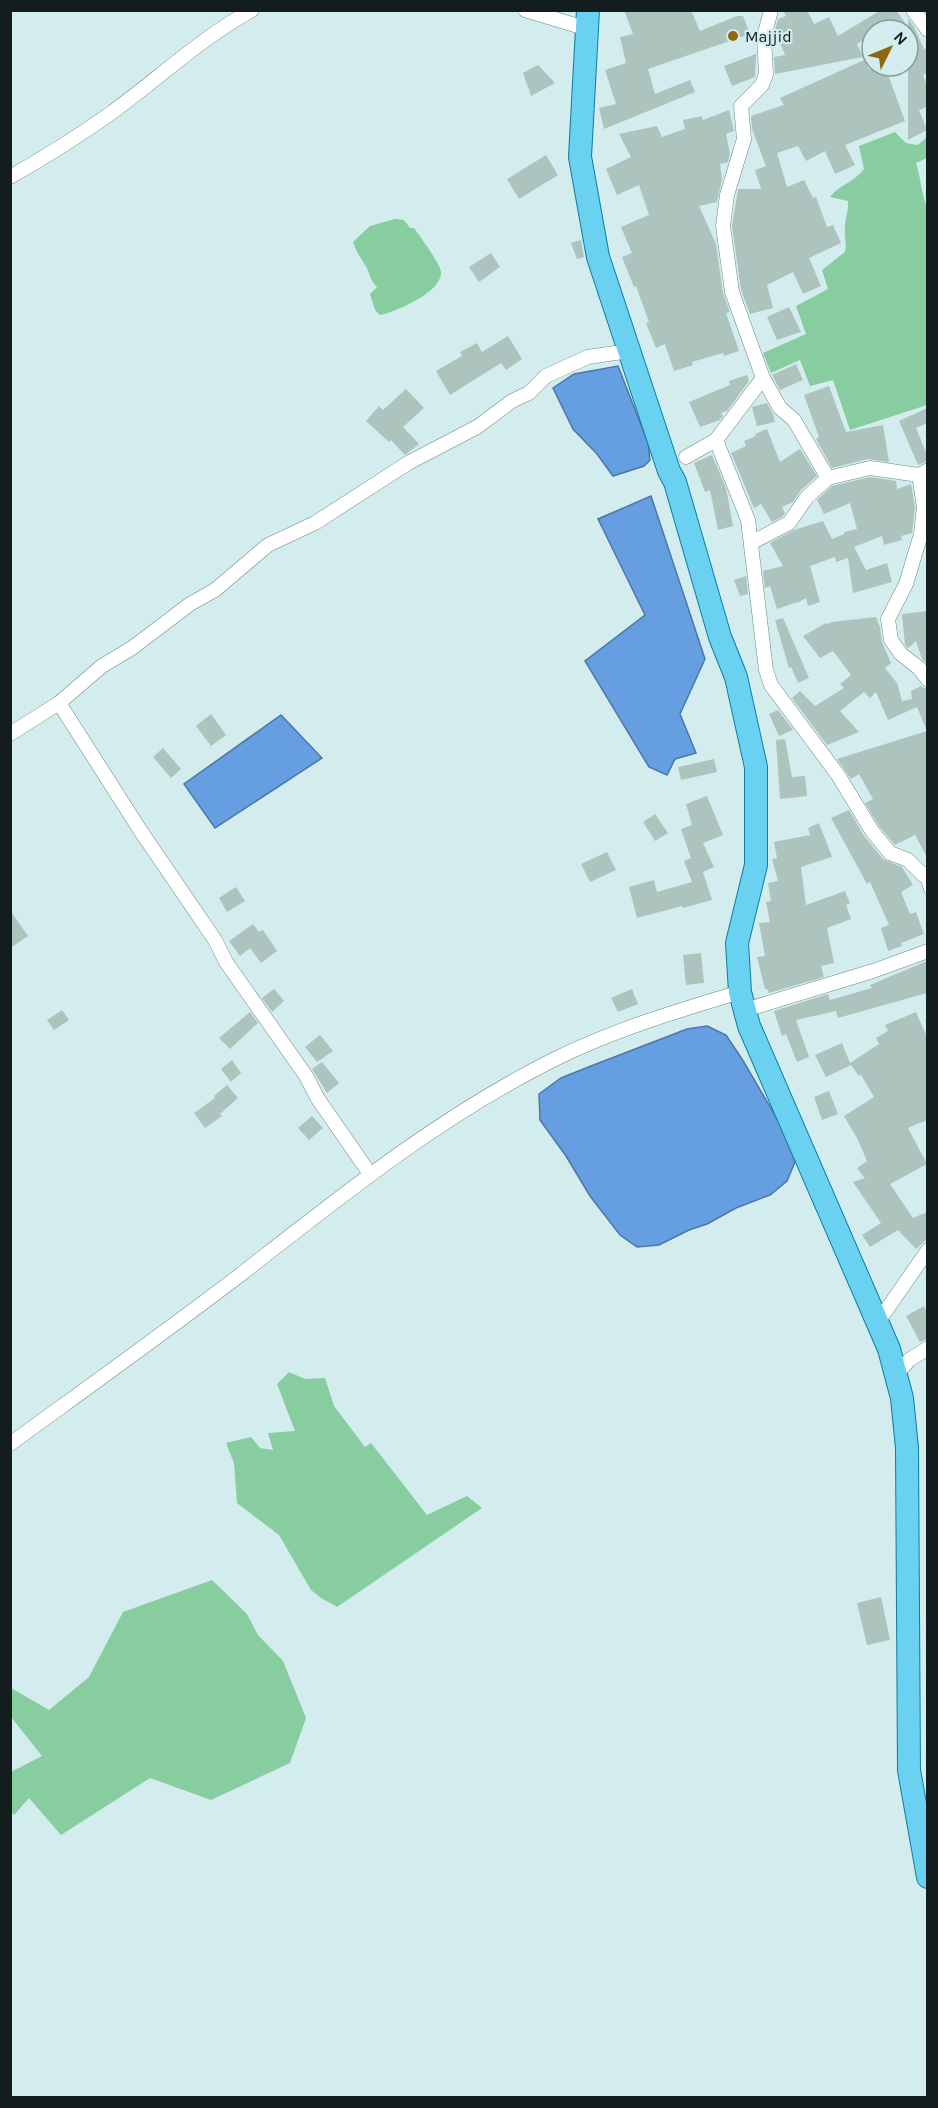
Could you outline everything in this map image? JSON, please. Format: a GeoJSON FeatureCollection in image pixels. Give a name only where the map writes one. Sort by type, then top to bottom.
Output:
{"type":"FeatureCollection","features":[{"type":"Feature","properties":{"kind":"main road"},"geometry":{"type":"LineString","coordinates":[[588,20],[580,157],[598,257],[669,471],[675,482],[720,637],[736,677],[756,767],[756,865],[737,943],[743,1001],[763,1058],[889,1349],[902,1398],[908,1471],[909,1770],[927,1876]]}},
{"type":"Feature","properties":{"kind":"street"},"geometry":{"type":"LineString","coordinates":[[10,177],[110,114],[229,23],[252,10]]}},
{"type":"Feature","properties":{"kind":"street"},"geometry":{"type":"LineString","coordinates":[[525,10],[588,20]]}},
{"type":"Feature","properties":{"kind":"street"},"geometry":{"type":"LineString","coordinates":[[771,10],[764,37],[766,74],[762,85],[741,106],[744,139],[727,195],[723,226],[732,292],[763,378],[780,408],[794,420],[828,478]]}},
{"type":"Feature","properties":{"kind":"street"},"geometry":{"type":"LineString","coordinates":[[914,10],[927,30]]}},
{"type":"Feature","properties":{"kind":"street"},"geometry":{"type":"LineString","coordinates":[[10,734],[59,703],[102,666],[132,648],[190,604],[215,590],[268,545],[315,523],[408,463],[477,427],[512,401],[529,393],[546,376],[588,357],[629,351]]}},
{"type":"Feature","properties":{"kind":"street"},"geometry":{"type":"LineString","coordinates":[[686,457],[716,440],[763,378]]}},
{"type":"Feature","properties":{"kind":"street"},"geometry":{"type":"LineString","coordinates":[[716,440],[748,520],[766,670],[771,685],[838,776],[872,831],[890,853],[908,860],[925,874]]}},
{"type":"Feature","properties":{"kind":"street"},"geometry":{"type":"LineString","coordinates":[[751,543],[789,523],[807,497],[828,478],[870,468],[923,473],[924,507],[921,534],[906,585],[888,619],[891,640],[901,654],[919,668],[927,680]]}},
{"type":"Feature","properties":{"kind":"street"},"geometry":{"type":"LineString","coordinates":[[59,703],[215,940],[226,962],[306,1076],[318,1099],[370,1174]]}},
{"type":"Feature","properties":{"kind":"street"},"geometry":{"type":"LineString","coordinates":[[10,1444],[424,1135],[555,1058],[648,1019],[743,1001],[873,971],[927,951]]}},
{"type":"Feature","properties":{"kind":"street"},"geometry":{"type":"LineString","coordinates":[[878,1322],[927,1250]]}},
{"type":"Feature","properties":{"kind":"street"},"geometry":{"type":"LineString","coordinates":[[896,1375],[909,1360],[927,1348]]}},
{"type":"Feature","properties":{"kind":"lane"},"geometry":{"type":"LineString","coordinates":[[925,874],[927,891]]}},
{"type":"Feature","properties":{"kind":"green space"},"geometry":{"type":"Polygon","coordinates":[[[895,132],[906,143],[918,145],[927,137],[927,158],[916,163],[927,207],[927,405],[850,430],[833,380],[810,386],[800,360],[771,373],[763,353],[806,334],[796,306],[828,289],[822,270],[845,252],[848,201],[830,197],[864,169],[859,146],[895,132]]]}},
{"type":"Feature","properties":{"kind":"green space"},"geometry":{"type":"Polygon","coordinates":[[[395,219],[404,220],[410,228],[414,228],[434,257],[441,272],[434,287],[427,293],[407,305],[380,315],[375,310],[370,294],[377,287],[353,242],[370,226],[395,219]]]}},
{"type":"Feature","properties":{"kind":"green space"},"geometry":{"type":"Polygon","coordinates":[[[289,1372],[305,1379],[325,1378],[334,1406],[365,1447],[371,1443],[427,1515],[467,1496],[482,1508],[337,1607],[311,1590],[279,1535],[237,1503],[234,1463],[226,1443],[251,1437],[260,1448],[273,1450],[268,1433],[295,1431],[277,1384],[289,1372]]]}},
{"type":"Feature","properties":{"kind":"green space"},"geometry":{"type":"Polygon","coordinates":[[[212,1580],[247,1614],[258,1635],[283,1661],[306,1718],[290,1763],[211,1800],[150,1778],[61,1835],[29,1798],[14,1815],[11,1811],[11,1772],[42,1756],[11,1717],[11,1688],[49,1710],[89,1677],[123,1612],[212,1580]]]}},
{"type":"Feature","properties":{"kind":"water"},"geometry":{"type":"Polygon","coordinates":[[[618,366],[648,443],[650,460],[644,466],[613,476],[597,454],[573,429],[553,388],[574,374],[618,366]]]}},
{"type":"Feature","properties":{"kind":"water"},"geometry":{"type":"Polygon","coordinates":[[[651,496],[705,659],[680,714],[696,753],[675,759],[667,775],[649,767],[585,661],[645,615],[598,519],[651,496]]]}},
{"type":"Feature","properties":{"kind":"water"},"geometry":{"type":"Polygon","coordinates":[[[281,715],[322,758],[215,828],[184,784],[281,715]]]}},
{"type":"Feature","properties":{"kind":"water"},"geometry":{"type":"Polygon","coordinates":[[[707,1026],[726,1035],[742,1059],[789,1139],[795,1162],[787,1181],[770,1195],[736,1208],[707,1224],[659,1245],[637,1247],[620,1235],[590,1196],[566,1156],[540,1120],[539,1094],[561,1078],[687,1029],[707,1026]]]}},
{"type":"Feature","properties":{"kind":"building"},"geometry":{"type":"Polygon","coordinates":[[[624,10],[691,10],[700,31],[737,16],[743,16],[750,34],[648,69],[655,94],[690,80],[695,92],[604,129],[599,108],[616,104],[605,70],[626,63],[620,37],[633,34],[624,10]]]}},
{"type":"Feature","properties":{"kind":"building"},"geometry":{"type":"Polygon","coordinates":[[[783,10],[807,10],[814,24],[829,17],[838,36],[860,23],[860,42],[857,44],[860,58],[775,74],[774,57],[785,55],[775,31],[778,19],[786,16],[783,10]]]}},
{"type":"Feature","properties":{"kind":"building"},"geometry":{"type":"Polygon","coordinates":[[[881,10],[896,10],[902,18],[868,18],[881,10]]]}},
{"type":"Feature","properties":{"kind":"building"},"geometry":{"type":"Polygon","coordinates":[[[920,40],[924,49],[927,48],[927,73],[923,75],[927,86],[927,107],[919,110],[927,130],[908,140],[908,78],[920,78],[920,40]]]}},
{"type":"Feature","properties":{"kind":"building"},"geometry":{"type":"Polygon","coordinates":[[[756,54],[755,77],[732,86],[724,66],[756,54]]]}},
{"type":"Feature","properties":{"kind":"building"},"geometry":{"type":"Polygon","coordinates":[[[860,62],[860,78],[889,78],[905,121],[845,145],[855,165],[835,174],[825,151],[806,161],[798,146],[777,153],[787,187],[804,180],[813,198],[816,197],[827,227],[833,225],[841,243],[809,258],[821,286],[803,294],[793,272],[767,285],[773,308],[750,314],[741,290],[732,226],[738,189],[761,189],[755,170],[766,166],[752,129],[751,116],[784,105],[780,98],[860,62]]]}},
{"type":"Feature","properties":{"kind":"building"},"geometry":{"type":"Polygon","coordinates":[[[538,65],[555,83],[531,96],[523,73],[538,65]]]}},
{"type":"Feature","properties":{"kind":"building"},"geometry":{"type":"Polygon","coordinates":[[[729,110],[734,131],[726,134],[730,154],[728,162],[720,164],[722,179],[717,202],[699,206],[716,244],[723,293],[730,312],[726,313],[739,351],[692,362],[693,365],[674,371],[665,344],[656,348],[646,323],[649,322],[636,286],[634,287],[622,257],[632,253],[621,227],[649,215],[639,185],[617,195],[606,169],[631,157],[619,134],[657,126],[662,137],[685,129],[683,120],[702,116],[703,120],[729,110]]]}},
{"type":"Feature","properties":{"kind":"building"},"geometry":{"type":"Polygon","coordinates":[[[546,155],[558,175],[519,199],[507,179],[546,155]]]}},
{"type":"Feature","properties":{"kind":"building"},"geometry":{"type":"Polygon","coordinates":[[[581,240],[584,257],[577,259],[571,243],[581,240]]]}},
{"type":"Feature","properties":{"kind":"building"},"geometry":{"type":"Polygon","coordinates":[[[491,253],[500,267],[479,282],[469,267],[491,253]]]}},
{"type":"Feature","properties":{"kind":"building"},"geometry":{"type":"Polygon","coordinates":[[[789,307],[801,332],[777,340],[767,317],[789,307]]]}},
{"type":"Feature","properties":{"kind":"building"},"geometry":{"type":"Polygon","coordinates":[[[508,336],[522,359],[506,370],[501,363],[450,395],[436,371],[462,356],[460,352],[477,343],[482,352],[508,336]]]}},
{"type":"Feature","properties":{"kind":"building"},"geometry":{"type":"Polygon","coordinates":[[[796,364],[803,380],[780,390],[772,375],[796,364]]]}},
{"type":"Feature","properties":{"kind":"building"},"geometry":{"type":"Polygon","coordinates":[[[747,375],[749,381],[727,411],[721,413],[723,416],[720,420],[700,427],[689,402],[730,385],[729,381],[747,375]]]}},
{"type":"Feature","properties":{"kind":"building"},"geometry":{"type":"Polygon","coordinates":[[[829,386],[846,432],[883,425],[889,462],[868,459],[832,468],[816,439],[819,437],[804,395],[829,386]]]}},
{"type":"Feature","properties":{"kind":"building"},"geometry":{"type":"Polygon","coordinates":[[[406,389],[424,408],[403,427],[419,444],[405,455],[391,440],[389,442],[366,421],[379,406],[383,410],[406,389]]]}},
{"type":"Feature","properties":{"kind":"building"},"geometry":{"type":"Polygon","coordinates":[[[767,403],[775,422],[757,426],[752,407],[767,403]]]}},
{"type":"Feature","properties":{"kind":"building"},"geometry":{"type":"Polygon","coordinates":[[[927,408],[927,423],[916,428],[927,455],[927,461],[918,465],[899,421],[927,408]]]}},
{"type":"Feature","properties":{"kind":"building"},"geometry":{"type":"Polygon","coordinates":[[[767,429],[780,462],[800,449],[817,476],[801,490],[793,502],[782,507],[785,513],[783,516],[772,522],[761,504],[754,508],[731,453],[746,446],[744,441],[767,429]]]}},
{"type":"Feature","properties":{"kind":"building"},"geometry":{"type":"Polygon","coordinates":[[[712,455],[726,488],[733,526],[718,530],[710,490],[705,492],[694,463],[712,455]]]}},
{"type":"Feature","properties":{"kind":"building"},"geometry":{"type":"Polygon","coordinates":[[[870,477],[896,481],[897,489],[911,484],[915,507],[912,533],[901,536],[902,540],[884,545],[882,536],[854,547],[866,570],[887,563],[892,582],[853,593],[848,558],[836,562],[835,557],[810,566],[820,602],[808,606],[806,598],[777,609],[770,586],[765,588],[763,571],[783,566],[770,543],[794,530],[823,521],[832,539],[844,532],[857,529],[850,503],[824,514],[817,500],[832,486],[870,477]]]}},
{"type":"Feature","properties":{"kind":"building"},"geometry":{"type":"Polygon","coordinates":[[[746,576],[748,594],[740,596],[734,580],[746,576]]]}},
{"type":"Feature","properties":{"kind":"building"},"geometry":{"type":"Polygon","coordinates":[[[927,611],[927,664],[922,659],[916,641],[908,648],[905,645],[902,614],[927,611]]]}},
{"type":"Feature","properties":{"kind":"building"},"geometry":{"type":"Polygon","coordinates":[[[876,617],[882,642],[891,663],[885,668],[897,683],[902,701],[912,699],[911,691],[921,686],[926,689],[927,731],[917,707],[888,720],[876,692],[870,698],[864,692],[840,711],[859,732],[827,745],[792,698],[800,691],[815,706],[844,688],[840,684],[851,675],[833,651],[820,658],[803,636],[826,623],[876,617]]]}},
{"type":"Feature","properties":{"kind":"building"},"geometry":{"type":"Polygon","coordinates":[[[783,618],[809,678],[798,683],[791,667],[789,668],[775,620],[783,618]]]}},
{"type":"Feature","properties":{"kind":"building"},"geometry":{"type":"Polygon","coordinates":[[[778,710],[793,730],[779,736],[769,714],[778,710]]]}},
{"type":"Feature","properties":{"kind":"building"},"geometry":{"type":"Polygon","coordinates":[[[211,714],[226,735],[211,746],[196,726],[211,714]]]}},
{"type":"Feature","properties":{"kind":"building"},"geometry":{"type":"Polygon","coordinates":[[[927,731],[927,857],[915,835],[895,845],[879,826],[865,803],[873,799],[859,774],[851,779],[837,759],[927,731]]]}},
{"type":"Feature","properties":{"kind":"building"},"geometry":{"type":"Polygon","coordinates":[[[785,739],[792,777],[805,776],[807,796],[780,799],[776,740],[785,739]]]}},
{"type":"Feature","properties":{"kind":"building"},"geometry":{"type":"Polygon","coordinates":[[[163,748],[181,769],[171,778],[153,757],[163,748]]]}},
{"type":"Feature","properties":{"kind":"building"},"geometry":{"type":"Polygon","coordinates":[[[714,759],[717,772],[681,780],[678,767],[714,759]]]}},
{"type":"Feature","properties":{"kind":"building"},"geometry":{"type":"Polygon","coordinates":[[[707,796],[723,835],[703,843],[714,867],[703,872],[712,900],[637,918],[629,887],[654,880],[657,892],[692,882],[684,861],[691,858],[681,829],[692,825],[686,804],[707,796]]]}},
{"type":"Feature","properties":{"kind":"building"},"geometry":{"type":"Polygon","coordinates":[[[849,810],[864,836],[883,859],[902,867],[913,885],[901,892],[910,914],[916,912],[924,934],[888,951],[881,928],[889,925],[870,882],[867,884],[831,818],[849,810]]]}},
{"type":"Feature","properties":{"kind":"building"},"geometry":{"type":"Polygon","coordinates":[[[655,814],[668,833],[655,841],[643,822],[655,814]]]}},
{"type":"Feature","properties":{"kind":"building"},"geometry":{"type":"Polygon","coordinates":[[[819,823],[832,857],[801,867],[806,905],[845,891],[850,903],[846,905],[851,919],[827,928],[834,963],[821,966],[824,977],[769,993],[765,989],[757,957],[765,956],[759,923],[770,922],[766,902],[771,901],[768,883],[778,881],[772,859],[777,858],[774,842],[810,835],[808,828],[819,823]]]}},
{"type":"Feature","properties":{"kind":"building"},"geometry":{"type":"Polygon","coordinates":[[[607,852],[616,870],[590,882],[581,864],[607,852]]]}},
{"type":"Feature","properties":{"kind":"building"},"geometry":{"type":"Polygon","coordinates":[[[236,887],[245,901],[227,912],[219,898],[236,887]]]}},
{"type":"Feature","properties":{"kind":"building"},"geometry":{"type":"Polygon","coordinates":[[[10,910],[28,936],[10,948],[10,910]]]}},
{"type":"Feature","properties":{"kind":"building"},"geometry":{"type":"Polygon","coordinates":[[[253,924],[259,932],[263,930],[277,951],[261,963],[250,948],[240,956],[229,941],[253,924]]]}},
{"type":"Feature","properties":{"kind":"building"},"geometry":{"type":"Polygon","coordinates":[[[701,953],[704,983],[686,985],[683,955],[701,953]]]}},
{"type":"Feature","properties":{"kind":"building"},"geometry":{"type":"Polygon","coordinates":[[[927,961],[927,993],[838,1018],[836,1011],[796,1020],[809,1057],[797,1062],[786,1034],[782,1036],[774,1011],[828,994],[830,1000],[872,988],[870,985],[927,961]]]}},
{"type":"Feature","properties":{"kind":"building"},"geometry":{"type":"Polygon","coordinates":[[[274,989],[284,1001],[272,1012],[262,998],[274,989]]]}},
{"type":"Feature","properties":{"kind":"building"},"geometry":{"type":"Polygon","coordinates":[[[632,989],[638,1004],[618,1012],[611,998],[632,989]]]}},
{"type":"Feature","properties":{"kind":"building"},"geometry":{"type":"Polygon","coordinates":[[[62,1010],[69,1020],[54,1030],[47,1020],[62,1010]]]}},
{"type":"Feature","properties":{"kind":"building"},"geometry":{"type":"Polygon","coordinates":[[[250,1012],[258,1023],[230,1049],[219,1038],[250,1012]]]}},
{"type":"Feature","properties":{"kind":"building"},"geometry":{"type":"Polygon","coordinates":[[[916,1012],[927,1037],[927,1120],[908,1128],[927,1164],[890,1184],[913,1218],[927,1212],[927,1239],[916,1249],[898,1230],[870,1247],[862,1235],[881,1223],[853,1182],[865,1178],[857,1168],[867,1161],[844,1116],[874,1097],[861,1075],[859,1076],[851,1065],[826,1077],[815,1055],[842,1043],[850,1063],[879,1044],[876,1038],[888,1031],[885,1025],[916,1012]]]}},
{"type":"Feature","properties":{"kind":"building"},"geometry":{"type":"Polygon","coordinates":[[[320,1035],[333,1051],[317,1062],[305,1047],[320,1035]]]}},
{"type":"Feature","properties":{"kind":"building"},"geometry":{"type":"Polygon","coordinates":[[[232,1060],[241,1073],[231,1082],[221,1069],[232,1060]]]}},
{"type":"Feature","properties":{"kind":"building"},"geometry":{"type":"Polygon","coordinates":[[[322,1062],[339,1083],[327,1093],[312,1069],[322,1062]]]}},
{"type":"Feature","properties":{"kind":"building"},"geometry":{"type":"Polygon","coordinates":[[[227,1085],[238,1098],[220,1114],[222,1116],[205,1128],[194,1113],[215,1098],[214,1096],[227,1085]]]}},
{"type":"Feature","properties":{"kind":"building"},"geometry":{"type":"Polygon","coordinates":[[[829,1091],[838,1114],[822,1120],[814,1097],[829,1091]]]}},
{"type":"Feature","properties":{"kind":"building"},"geometry":{"type":"Polygon","coordinates":[[[312,1116],[323,1128],[309,1140],[298,1128],[312,1116]]]}},
{"type":"Feature","properties":{"kind":"building"},"geometry":{"type":"Polygon","coordinates":[[[924,1306],[927,1313],[927,1339],[920,1342],[906,1316],[924,1306]]]}},
{"type":"Feature","properties":{"kind":"building"},"geometry":{"type":"Polygon","coordinates":[[[881,1597],[890,1640],[867,1645],[857,1603],[881,1597]]]}},
{"type":"Feature","properties":{"kind":"place","name":"Majjid"},"geometry":{"type":"Point","coordinates":[733,36]}}]}
